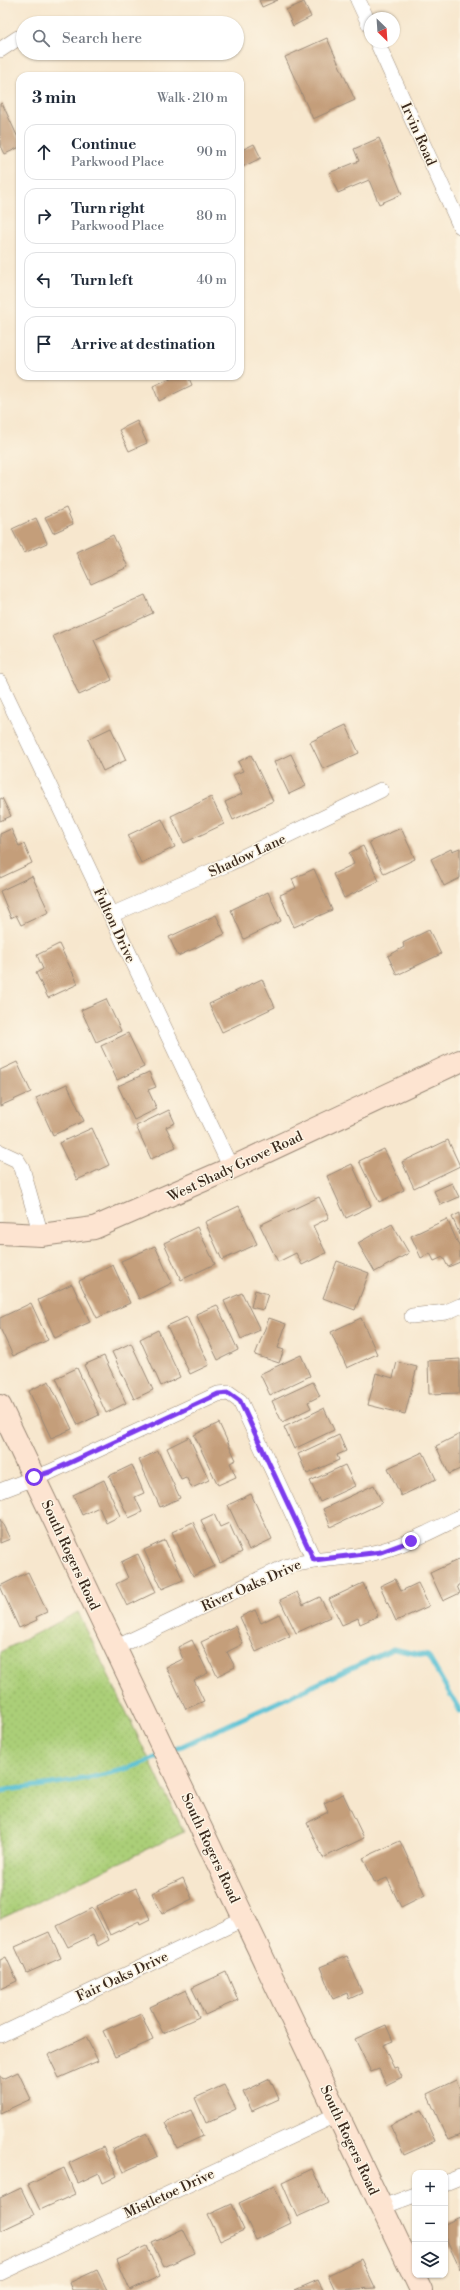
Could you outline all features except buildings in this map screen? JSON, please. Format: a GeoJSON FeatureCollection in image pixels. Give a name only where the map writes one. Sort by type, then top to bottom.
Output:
{"type":"FeatureCollection","features":[{"type":"Feature","properties":{"kind":"street"},"geometry":{"type":"LineString","coordinates":[[358,0],[364,13]]}},
{"type":"Feature","properties":{"kind":"street"},"geometry":{"type":"LineString","coordinates":[[0,50],[16,39]]}},
{"type":"Feature","properties":{"kind":"street","name":"Irvin Road"},"geometry":{"type":"LineString","coordinates":[[380,48],[460,226]]}},
{"type":"Feature","properties":{"kind":"street","name":"Fulton Drive"},"geometry":{"type":"LineString","coordinates":[[0,682],[231,1168]]}},
{"type":"Feature","properties":{"kind":"street","name":"Shadow Lane"},"geometry":{"type":"LineString","coordinates":[[111,915],[228,864],[381,790]]}},
{"type":"Feature","properties":{"kind":"street","name":"West Shady Grove Road"},"geometry":{"type":"LineString","coordinates":[[6,1236],[41,1235],[94,1228],[231,1168],[460,1061]]}},
{"type":"Feature","properties":{"kind":"street"},"geometry":{"type":"LineString","coordinates":[[0,1152],[18,1160],[22,1168],[41,1235]]}},
{"type":"Feature","properties":{"kind":"street"},"geometry":{"type":"LineString","coordinates":[[412,1316],[446,1312],[460,1306]]}},
{"type":"Feature","properties":{"kind":"street"},"geometry":{"type":"LineString","coordinates":[[0,1491],[50,1472],[214,1396],[229,1393],[240,1401],[314,1560]]}},
{"type":"Feature","properties":{"kind":"street","name":"South Rogers Road"},"geometry":{"type":"LineString","coordinates":[[0,1406],[421,2290]]}},
{"type":"Feature","properties":{"kind":"street","name":"River Oaks Drive"},"geometry":{"type":"LineString","coordinates":[[115,1648],[285,1567],[314,1560],[381,1552],[411,1541],[460,1518]]}},
{"type":"Feature","properties":{"kind":"street","name":"Fair Oaks Drive"},"geometry":{"type":"LineString","coordinates":[[0,2035],[245,1918]]}},
{"type":"Feature","properties":{"kind":"street","name":"Mistletoe Drive"},"geometry":{"type":"LineString","coordinates":[[0,2273],[338,2114]]}},
{"type":"Feature","properties":{"kind":"street"},"geometry":{"type":"LineString","coordinates":[[448,2182],[460,2177]]}},
{"type":"Feature","properties":{"kind":"street"},"geometry":{"type":"LineString","coordinates":[[382,2207],[412,2195]]}},
{"type":"Feature","properties":{"kind":"green space"},"geometry":{"type":"Polygon","coordinates":[[[78,1612],[184,1832],[0,1919],[0,1652],[78,1612]]]}},
{"type":"Feature","properties":{"kind":"waterway"},"geometry":{"type":"LineString","coordinates":[[169,1752],[393,1649],[428,1656],[460,1711]]}},
{"type":"Feature","properties":{"kind":"waterway"},"geometry":{"type":"LineString","coordinates":[[0,1791],[102,1775],[141,1764],[160,1756]]}},
{"type":"Feature","properties":{"kind":"route"},"geometry":{"type":"LineString","coordinates":[[34,1477],[50,1472],[218,1394],[229,1393],[236,1396],[240,1401],[311,1550],[314,1560],[381,1552],[411,1541]]}}]}
